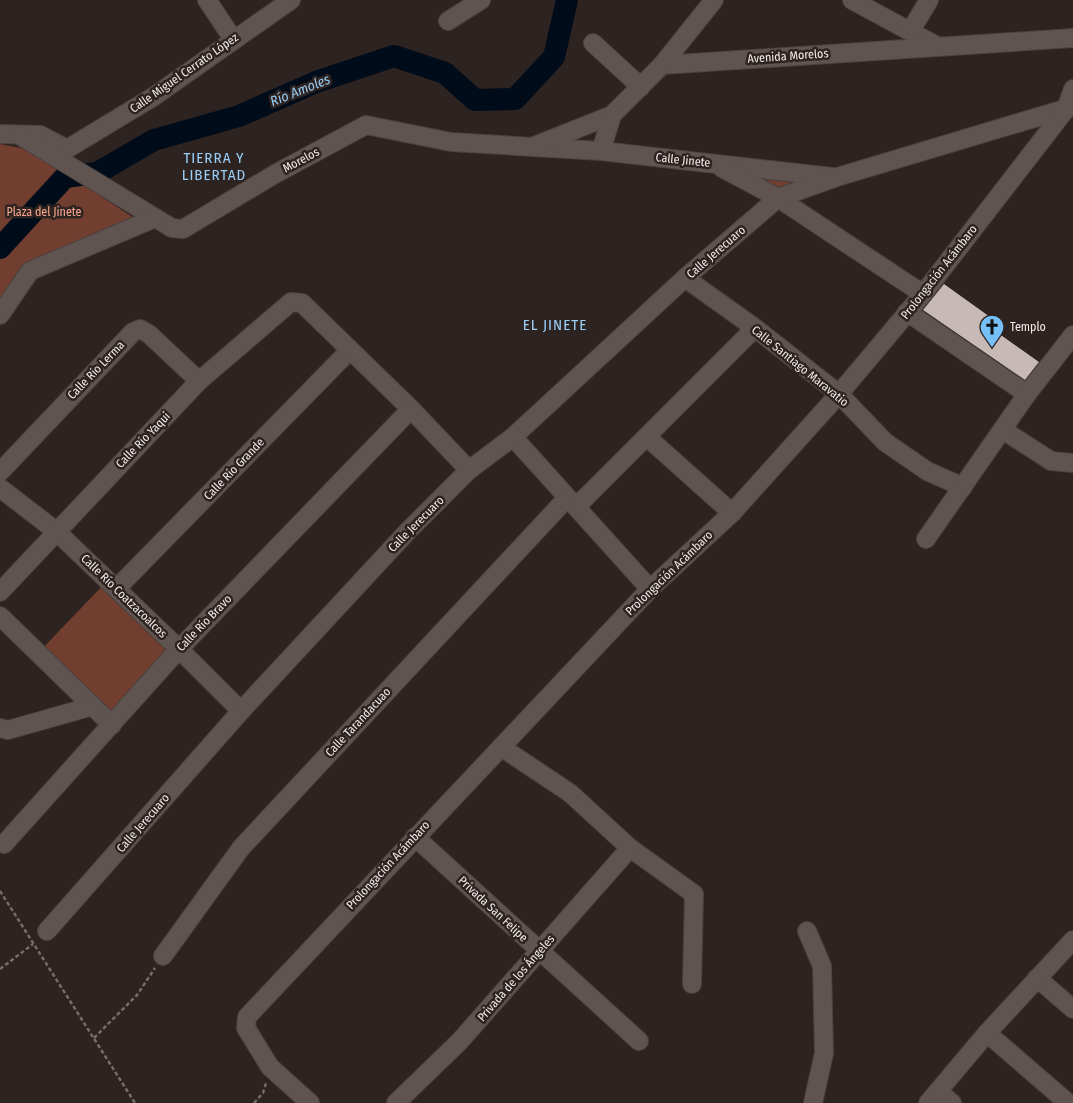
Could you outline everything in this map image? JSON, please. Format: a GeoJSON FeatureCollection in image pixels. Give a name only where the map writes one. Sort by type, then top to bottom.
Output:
{"type":"FeatureCollection","features":[{"type":"Feature","properties":{"kind":"street"},"geometry":{"type":"LineString","coordinates":[[207,0],[233,39]]}},
{"type":"Feature","properties":{"kind":"street","name":"Calle Miguel Cerrato López"},"geometry":{"type":"LineString","coordinates":[[19,135],[40,135],[67,149],[153,97],[291,0]]}},
{"type":"Feature","properties":{"kind":"street"},"geometry":{"type":"LineString","coordinates":[[448,21],[481,0]]}},
{"type":"Feature","properties":{"kind":"street"},"geometry":{"type":"LineString","coordinates":[[529,148],[612,115],[662,65],[714,0]]}},
{"type":"Feature","properties":{"kind":"street"},"geometry":{"type":"LineString","coordinates":[[852,0],[911,30],[937,46]]}},
{"type":"Feature","properties":{"kind":"street"},"geometry":{"type":"LineString","coordinates":[[911,30],[929,0]]}},
{"type":"Feature","properties":{"kind":"street","name":"Avenida Morelos"},"geometry":{"type":"LineString","coordinates":[[662,65],[1073,38]]}},
{"type":"Feature","properties":{"kind":"street"},"geometry":{"type":"LineString","coordinates":[[593,44],[641,88]]}},
{"type":"Feature","properties":{"kind":"street","name":"Prolongación Acámbaro"},"geometry":{"type":"LineString","coordinates":[[270,1067],[246,1028],[247,1017],[650,589],[732,513],[839,394],[923,294],[1070,108],[1073,89]]}},
{"type":"Feature","properties":{"kind":"street","name":"Calle Jerecuaro"},"geometry":{"type":"LineString","coordinates":[[48,931],[240,711],[407,532],[469,470],[513,437],[685,278],[778,198],[837,177],[1070,108]]}},
{"type":"Feature","properties":{"kind":"street"},"geometry":{"type":"LineString","coordinates":[[601,151],[612,115]]}},
{"type":"Feature","properties":{"kind":"street","name":"Morelos"},"geometry":{"type":"LineString","coordinates":[[19,135],[172,228],[183,229],[275,174],[366,125],[451,142],[529,148]]}},
{"type":"Feature","properties":{"kind":"street"},"geometry":{"type":"LineString","coordinates":[[0,134],[19,135]]}},
{"type":"Feature","properties":{"kind":"street","name":"Calle Jinete"},"geometry":{"type":"LineString","coordinates":[[529,148],[601,151],[837,177]]}},
{"type":"Feature","properties":{"kind":"street"},"geometry":{"type":"LineString","coordinates":[[713,163],[778,198],[923,294]]}},
{"type":"Feature","properties":{"kind":"street"},"geometry":{"type":"LineString","coordinates":[[0,315],[30,271],[155,218]]}},
{"type":"Feature","properties":{"kind":"street","name":"Calle Santiago Maravatio"},"geometry":{"type":"LineString","coordinates":[[685,278],[755,328],[839,394],[885,442],[927,471],[963,487]]}},
{"type":"Feature","properties":{"kind":"street","name":"Calle Río Yaqui"},"geometry":{"type":"LineString","coordinates":[[0,592],[199,381],[291,302],[302,303],[350,350]]}},
{"type":"Feature","properties":{"kind":"street"},"geometry":{"type":"LineString","coordinates":[[908,312],[1027,394]]}},
{"type":"Feature","properties":{"kind":"street","name":"Calle Tarandacuao"},"geometry":{"type":"LineString","coordinates":[[163,956],[240,848],[571,502],[647,437],[755,328]]}},
{"type":"Feature","properties":{"kind":"street","name":"Calle Río Lerma"},"geometry":{"type":"LineString","coordinates":[[0,472],[133,332],[140,329],[148,334],[199,381]]}},
{"type":"Feature","properties":{"kind":"street"},"geometry":{"type":"LineString","coordinates":[[926,539],[1027,394],[1073,335]]}},
{"type":"Feature","properties":{"kind":"street"},"geometry":{"type":"LineString","coordinates":[[350,350],[412,409],[469,470]]}},
{"type":"Feature","properties":{"kind":"street","name":"Calle Río Grande"},"geometry":{"type":"LineString","coordinates":[[117,588],[350,350]]}},
{"type":"Feature","properties":{"kind":"street","name":"Calle Río Bravo"},"geometry":{"type":"LineString","coordinates":[[4,844],[180,649],[412,409]]}},
{"type":"Feature","properties":{"kind":"street"},"geometry":{"type":"LineString","coordinates":[[1003,430],[1051,461],[1073,463]]}},
{"type":"Feature","properties":{"kind":"street"},"geometry":{"type":"LineString","coordinates":[[513,437],[650,589]]}},
{"type":"Feature","properties":{"kind":"street"},"geometry":{"type":"LineString","coordinates":[[647,437],[732,513]]}},
{"type":"Feature","properties":{"kind":"street","name":"Calle Río Coatzacoalcos"},"geometry":{"type":"LineString","coordinates":[[0,488],[56,531],[180,649],[240,711]]}},
{"type":"Feature","properties":{"kind":"street"},"geometry":{"type":"LineString","coordinates":[[0,616],[112,724]]}},
{"type":"Feature","properties":{"kind":"street"},"geometry":{"type":"LineString","coordinates":[[0,728],[8,730],[93,706]]}},
{"type":"Feature","properties":{"kind":"street"},"geometry":{"type":"LineString","coordinates":[[501,747],[570,793],[630,848],[694,894],[692,984]]}},
{"type":"Feature","properties":{"kind":"street","name":"Privada San Felipe"},"geometry":{"type":"LineString","coordinates":[[415,837],[638,1041]]}},
{"type":"Feature","properties":{"kind":"street","name":"Privada de los Ángeles"},"geometry":{"type":"LineString","coordinates":[[396,1103],[460,1041],[630,848]]}},
{"type":"Feature","properties":{"kind":"street"},"geometry":{"type":"LineString","coordinates":[[807,931],[822,966],[824,1053],[813,1103]]}},
{"type":"Feature","properties":{"kind":"street"},"geometry":{"type":"LineString","coordinates":[[952,1103],[933,1097],[987,1032],[1073,940]]}},
{"type":"Feature","properties":{"kind":"street"},"geometry":{"type":"LineString","coordinates":[[1037,978],[1073,1009]]}},
{"type":"Feature","properties":{"kind":"street"},"geometry":{"type":"LineString","coordinates":[[987,1032],[1068,1103]]}},
{"type":"Feature","properties":{"kind":"street"},"geometry":{"type":"LineString","coordinates":[[270,1067],[310,1103]]}},
{"type":"Feature","properties":{"kind":"path"},"geometry":{"type":"LineString","coordinates":[[0,891],[136,1103]]}},
{"type":"Feature","properties":{"kind":"path"},"geometry":{"type":"LineString","coordinates":[[0,969],[48,931]]}},
{"type":"Feature","properties":{"kind":"path"},"geometry":{"type":"LineString","coordinates":[[94,1038],[137,995],[163,956]]}},
{"type":"Feature","properties":{"kind":"path"},"geometry":{"type":"LineString","coordinates":[[254,1103],[264,1093],[270,1067]]}},
{"type":"Feature","properties":{"kind":"green space","name":"Plaza del Jinete"},"geometry":{"type":"Polygon","coordinates":[[[0,144],[31,150],[134,218],[30,266],[0,304],[0,144]]]}},
{"type":"Feature","properties":{"kind":"green space"},"geometry":{"type":"Polygon","coordinates":[[[738,171],[794,179],[777,196],[738,171]]]}},
{"type":"Feature","properties":{"kind":"green space"},"geometry":{"type":"Polygon","coordinates":[[[108,580],[179,649],[112,725],[38,653],[108,580]]]}},
{"type":"Feature","properties":{"kind":"building","name":"Templo"},"geometry":{"type":"Polygon","coordinates":[[[944,284],[1004,327],[998,333],[1039,362],[1025,380],[923,310],[944,284]]]}},
{"type":"Feature","properties":{"kind":"waterway","name":"Río Amoles"},"geometry":{"type":"LineString","coordinates":[[0,248],[65,177],[97,173],[154,140],[239,116],[316,82],[394,56],[445,73],[475,100],[515,99],[554,57],[567,0]]}},
{"type":"Feature","properties":{"kind":"place","name":"Templo"},"geometry":{"type":"Point","coordinates":[992,348]}},
{"type":"Feature","properties":{"kind":"district","name":"TIERRA Y LIBERTAD"},"geometry":{"type":"Point","coordinates":[214,166]}},
{"type":"Feature","properties":{"kind":"district","name":"EL JINETE"},"geometry":{"type":"Point","coordinates":[555,325]}}]}
